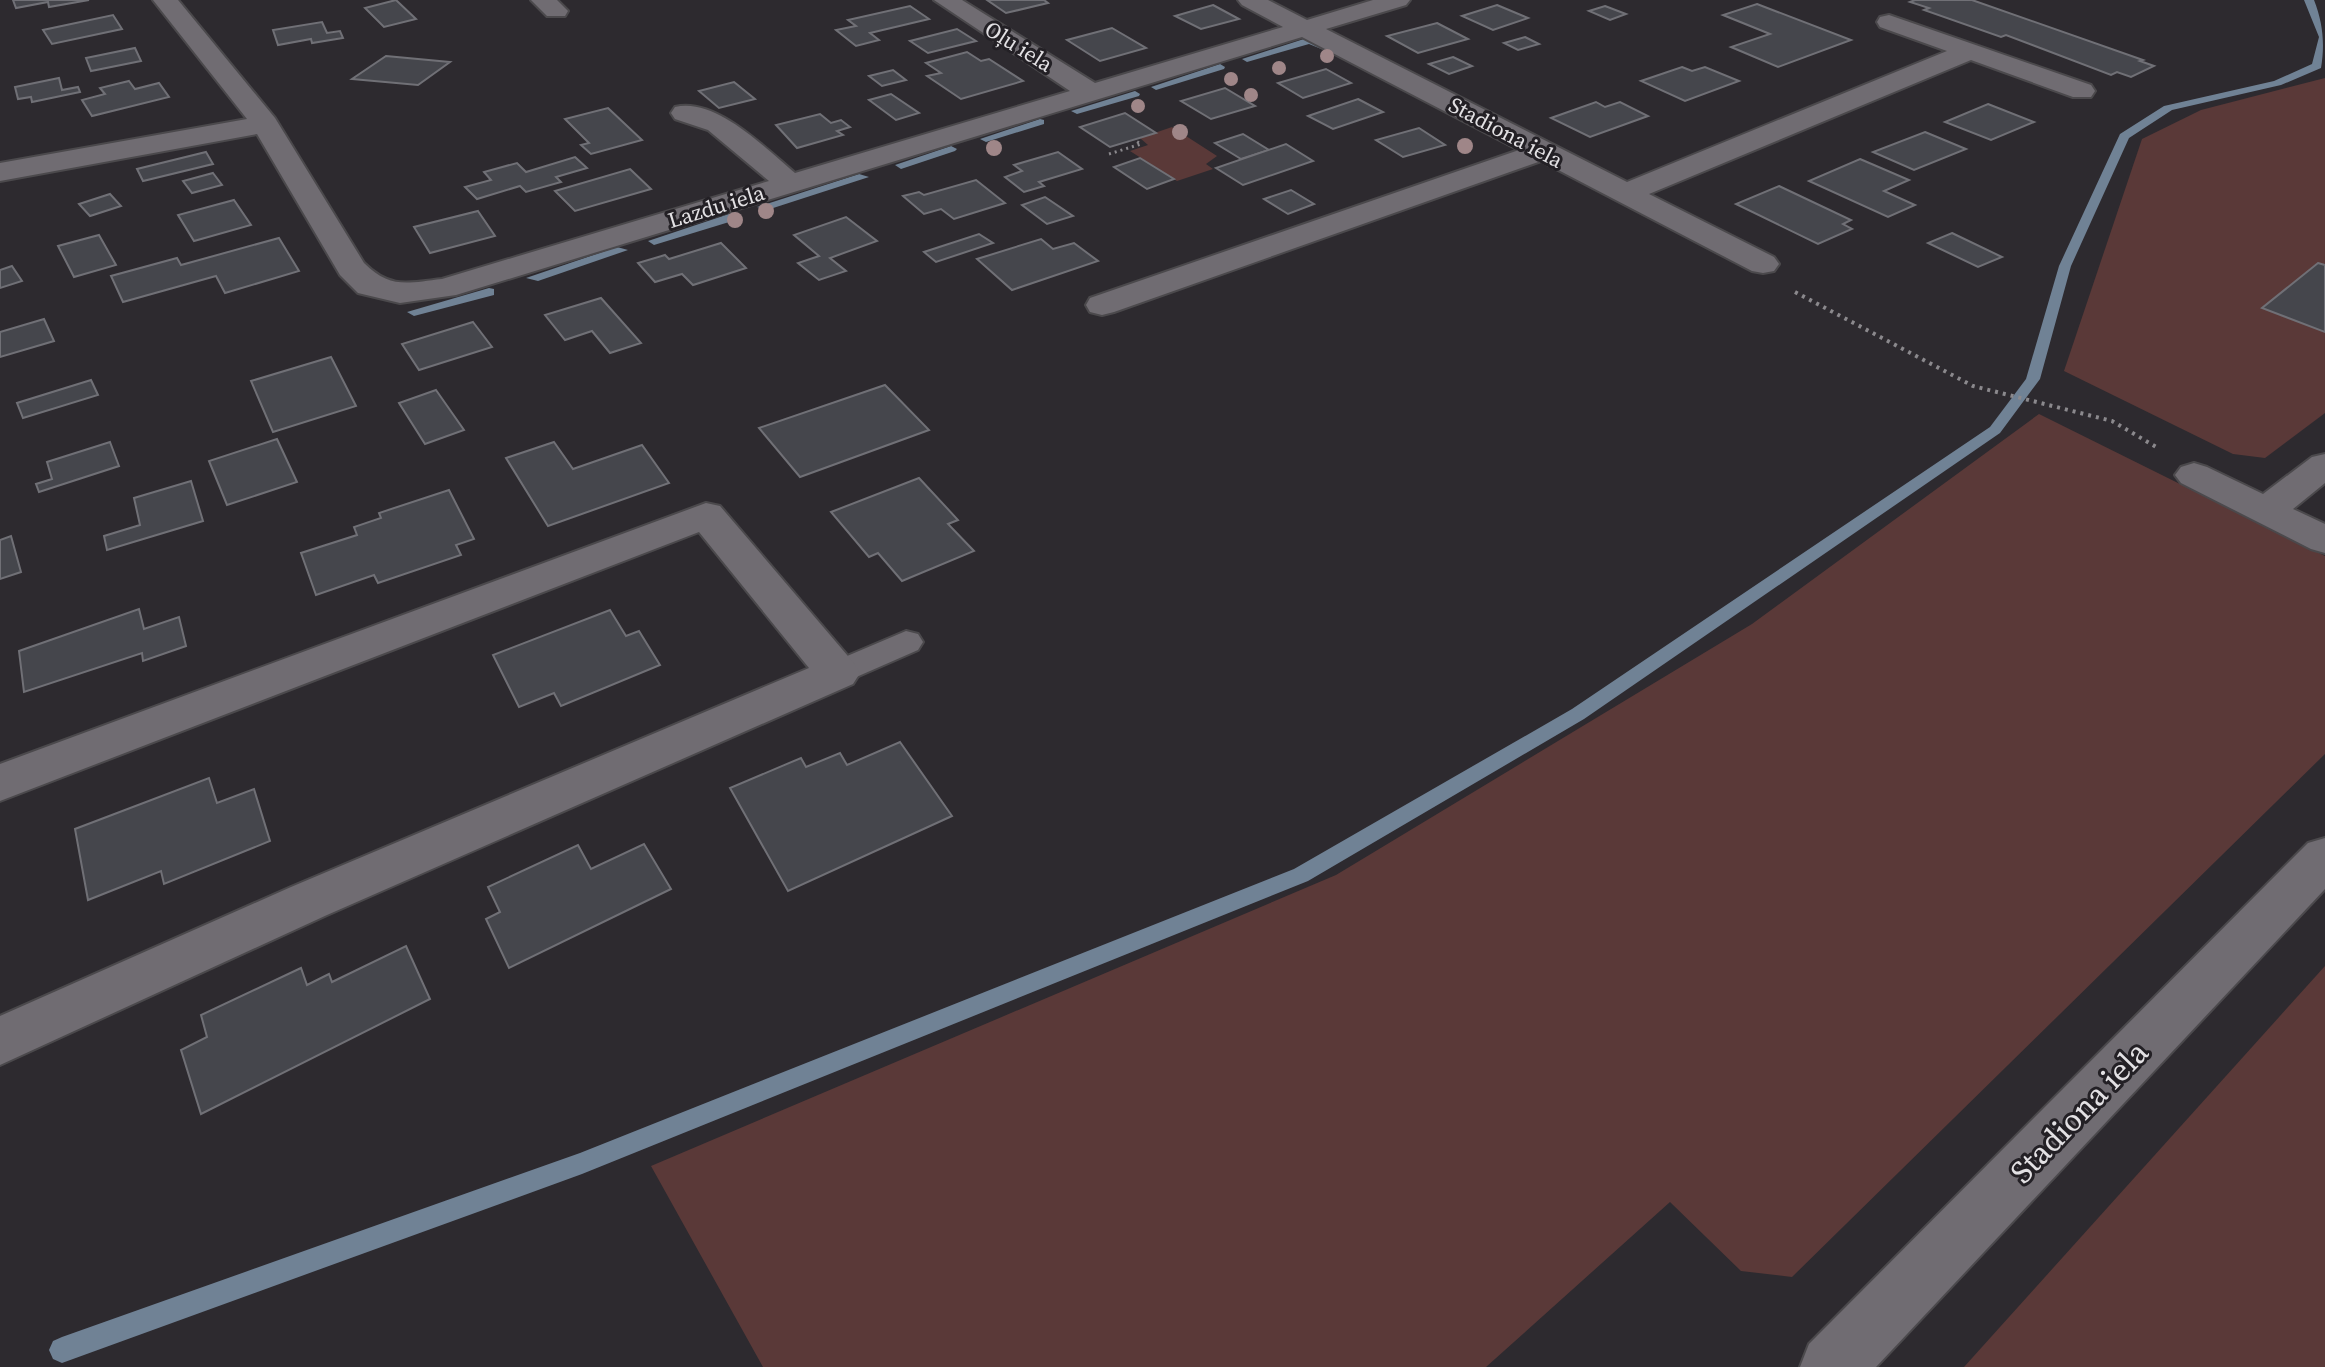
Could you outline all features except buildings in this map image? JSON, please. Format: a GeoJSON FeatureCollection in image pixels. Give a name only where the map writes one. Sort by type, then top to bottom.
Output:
{"type":"FeatureCollection","features":[{"type":"Feature","properties":{"kind":"street","name":"Lazdu iela"},"geometry":{"type":"LineString","coordinates":[[165,0],[265,124],[351,268],[369,286],[400,293],[445,288],[1398,0]]}},
{"type":"Feature","properties":{"kind":"street","name":"Oļu iela"},"geometry":{"type":"LineString","coordinates":[[946,0],[1092,93]]}},
{"type":"Feature","properties":{"kind":"street","name":"Stadiona iela"},"geometry":{"type":"LineString","coordinates":[[1250,0],[1540,152],[1763,264]]}},
{"type":"Feature","properties":{"kind":"street"},"geometry":{"type":"LineString","coordinates":[[1889,22],[2082,91]]}},
{"type":"Feature","properties":{"kind":"street"},"geometry":{"type":"LineString","coordinates":[[1626,193],[1970,51]]}},
{"type":"Feature","properties":{"kind":"street"},"geometry":{"type":"LineString","coordinates":[[685,113],[718,124],[791,184]]}},
{"type":"Feature","properties":{"kind":"street"},"geometry":{"type":"LineString","coordinates":[[0,172],[265,124]]}},
{"type":"Feature","properties":{"kind":"street"},"geometry":{"type":"LineString","coordinates":[[1102,305],[1540,152]]}},
{"type":"Feature","properties":{"kind":"street"},"geometry":{"type":"LineString","coordinates":[[2265,511],[2325,465]]}},
{"type":"Feature","properties":{"kind":"street"},"geometry":{"type":"LineString","coordinates":[[2194,475],[2325,540]]}},
{"type":"Feature","properties":{"kind":"street"},"geometry":{"type":"LineString","coordinates":[[0,783],[706,515],[838,673],[309,901],[0,1041]]}},
{"type":"Feature","properties":{"kind":"street","name":"Stadiona iela"},"geometry":{"type":"LineString","coordinates":[[1832,1367],[2325,857]]}},
{"type":"Feature","properties":{"kind":"lane"},"geometry":{"type":"LineString","coordinates":[[838,673],[906,642]]}},
{"type":"Feature","properties":{"kind":"path"},"geometry":{"type":"LineString","coordinates":[[1109,154],[1141,144],[1134,140]]}},
{"type":"Feature","properties":{"kind":"path"},"geometry":{"type":"LineString","coordinates":[[1763,264],[1788,288],[1973,386],[2112,421],[2155,446],[2194,475]]}},
{"type":"Feature","properties":{"kind":"shaded area"},"geometry":{"type":"Polygon","coordinates":[[[2325,78],[2325,413],[2265,458],[2233,454],[2064,371],[2142,139],[2201,110],[2325,78]]]}},
{"type":"Feature","properties":{"kind":"shaded area"},"geometry":{"type":"Polygon","coordinates":[[[1172,127],[1217,156],[1206,164],[1213,169],[1177,181],[1130,151],[1148,145],[1140,138],[1172,127]]]}},
{"type":"Feature","properties":{"kind":"shaded area"},"geometry":{"type":"Polygon","coordinates":[[[2039,414],[2325,556],[2325,754],[1792,1277],[1741,1271],[1670,1202],[1486,1367],[763,1367],[651,1166],[1336,875],[1752,624],[2039,414]]]}},
{"type":"Feature","properties":{"kind":"shaded area"},"geometry":{"type":"Polygon","coordinates":[[[2325,966],[2325,1367],[1964,1367],[2325,966]]]}},
{"type":"Feature","properties":{"kind":"waterway"},"geometry":{"type":"LineString","coordinates":[[62,1350],[582,1163],[1301,875],[1578,714],[1995,430],[2033,379],[2065,266],[2124,136],[2168,108],[2277,83],[2317,66],[2324,37],[2309,0]]}},
{"type":"Feature","properties":{"kind":"waterway"},"geometry":{"type":"LineString","coordinates":[[1247,59],[1310,40],[1331,50]]}},
{"type":"Feature","properties":{"kind":"waterway"},"geometry":{"type":"LineString","coordinates":[[1156,87],[1220,67]]}},
{"type":"Feature","properties":{"kind":"waterway"},"geometry":{"type":"LineString","coordinates":[[1077,111],[1135,94]]}},
{"type":"Feature","properties":{"kind":"waterway"},"geometry":{"type":"LineString","coordinates":[[986,139],[1040,122]]}},
{"type":"Feature","properties":{"kind":"waterway"},"geometry":{"type":"LineString","coordinates":[[901,165],[951,149]]}},
{"type":"Feature","properties":{"kind":"waterway"},"geometry":{"type":"LineString","coordinates":[[763,207],[863,177]]}},
{"type":"Feature","properties":{"kind":"waterway"},"geometry":{"type":"LineString","coordinates":[[654,241],[735,216]]}},
{"type":"Feature","properties":{"kind":"waterway"},"geometry":{"type":"LineString","coordinates":[[533,278],[622,250]]}},
{"type":"Feature","properties":{"kind":"waterway"},"geometry":{"type":"LineString","coordinates":[[414,312],[489,292]]}}]}
